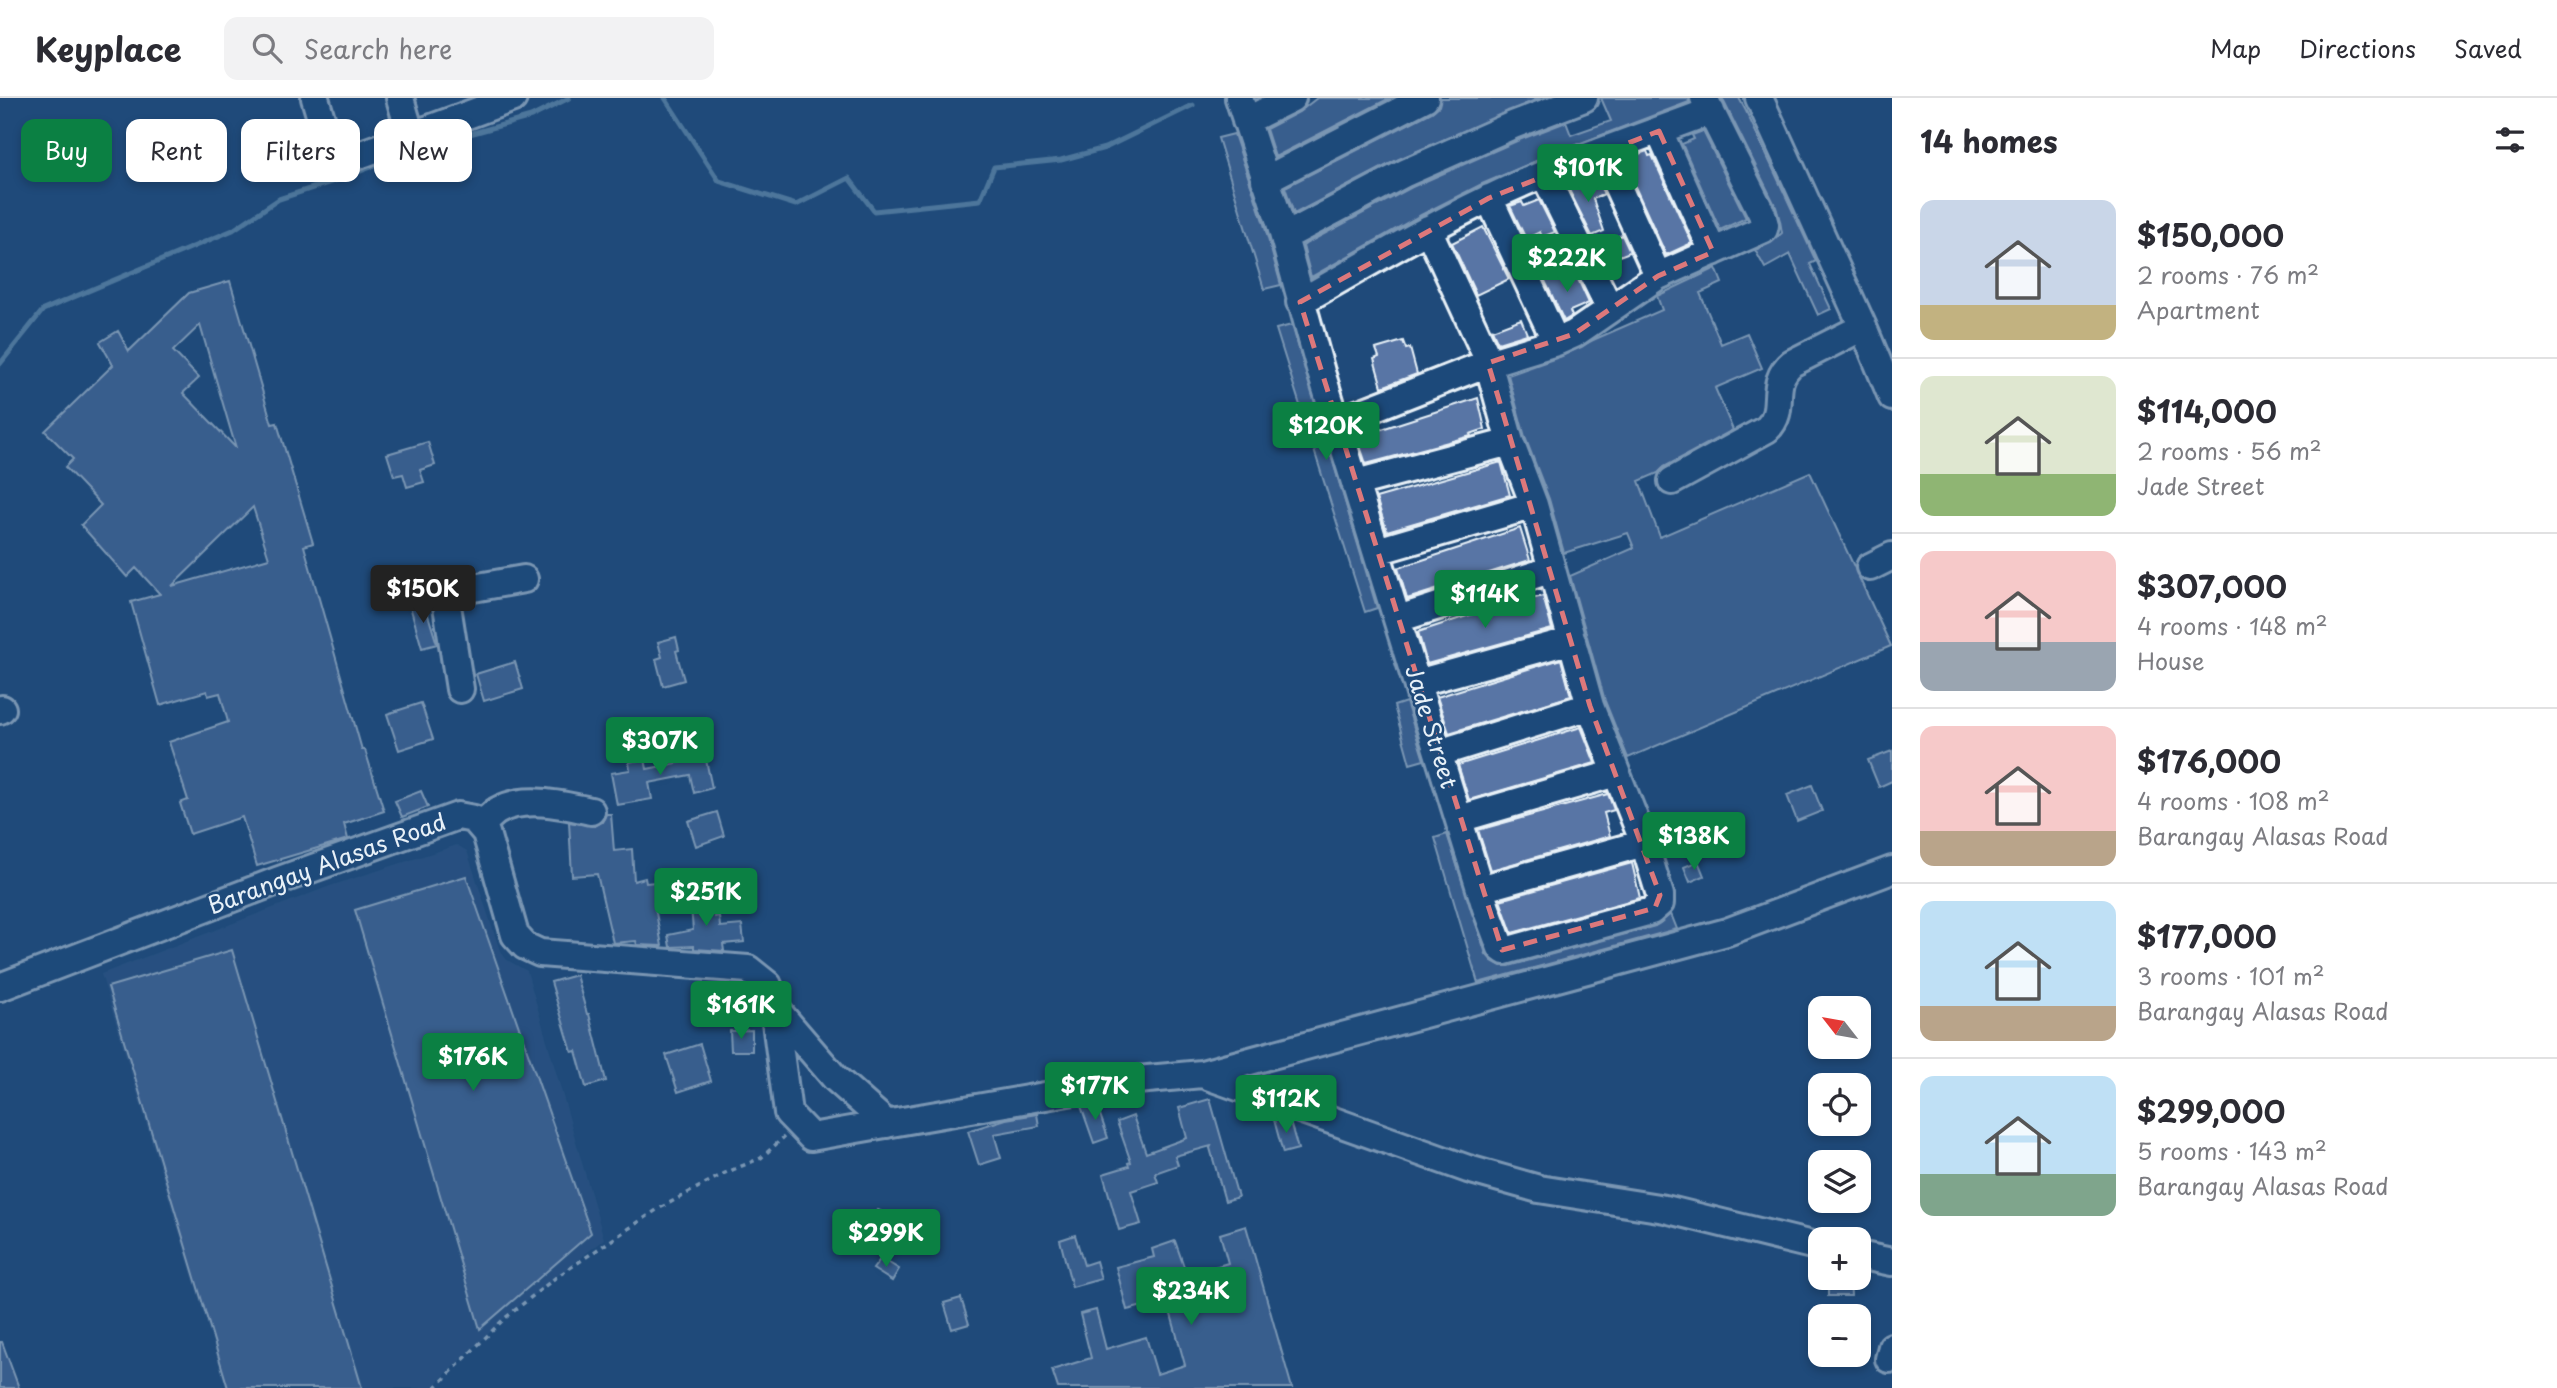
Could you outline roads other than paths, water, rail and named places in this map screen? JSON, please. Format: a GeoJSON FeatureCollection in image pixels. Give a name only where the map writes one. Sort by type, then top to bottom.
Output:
{"type":"FeatureCollection","features":[{"type":"Feature","properties":{"kind":"street"},"geometry":{"type":"LineString","coordinates":[[315,98],[333,159],[340,162],[374,150]]}},
{"type":"Feature","properties":{"kind":"street"},"geometry":{"type":"LineString","coordinates":[[400,98],[406,119]]}},
{"type":"Feature","properties":{"kind":"street"},"geometry":{"type":"LineString","coordinates":[[1243,109],[1292,98]]}},
{"type":"Feature","properties":{"kind":"street"},"geometry":{"type":"LineString","coordinates":[[1265,180],[1425,98]]}},
{"type":"Feature","properties":{"kind":"street"},"geometry":{"type":"LineString","coordinates":[[1284,237],[1405,173],[1513,125],[1584,98]]}},
{"type":"Feature","properties":{"kind":"street"},"geometry":{"type":"LineString","coordinates":[[1759,98],[1892,397]]}},
{"type":"Feature","properties":{"kind":"street"},"geometry":{"type":"LineString","coordinates":[[452,119],[496,101]]}},
{"type":"Feature","properties":{"kind":"street"},"geometry":{"type":"LineString","coordinates":[[1300,302],[1428,229],[1489,198],[1659,131],[1708,104],[1765,225],[1759,232],[1658,276],[1574,334],[1488,363],[1337,422]]}},
{"type":"Feature","properties":{"kind":"street","name":"Jade Street"},"geometry":{"type":"LineString","coordinates":[[1243,109],[1480,889],[1501,948],[1506,951],[1655,908],[1660,903],[1660,895],[1644,843]]}},
{"type":"Feature","properties":{"kind":"street"},"geometry":{"type":"LineString","coordinates":[[1659,131],[1713,253]]}},
{"type":"Feature","properties":{"kind":"street"},"geometry":{"type":"LineString","coordinates":[[1602,152],[1658,276]]}},
{"type":"Feature","properties":{"kind":"street"},"geometry":{"type":"LineString","coordinates":[[1545,174],[1610,309]]}},
{"type":"Feature","properties":{"kind":"street"},"geometry":{"type":"LineString","coordinates":[[1489,198],[1556,342]]}},
{"type":"Feature","properties":{"kind":"street"},"geometry":{"type":"LineString","coordinates":[[1428,229],[1488,363],[1510,442],[1534,505],[1590,706],[1644,843],[1480,889]]}},
{"type":"Feature","properties":{"kind":"street"},"geometry":{"type":"LineString","coordinates":[[1671,481],[1766,429],[1777,416],[1777,387],[1779,377],[1785,369],[1791,363],[1863,327]]}},
{"type":"Feature","properties":{"kind":"street"},"geometry":{"type":"LineString","coordinates":[[1356,483],[1510,442]]}},
{"type":"Feature","properties":{"kind":"street"},"geometry":{"type":"LineString","coordinates":[[1377,551],[1534,505]]}},
{"type":"Feature","properties":{"kind":"street"},"geometry":{"type":"LineString","coordinates":[[1398,619],[1550,570]]}},
{"type":"Feature","properties":{"kind":"street"},"geometry":{"type":"LineString","coordinates":[[460,689],[445,593],[524,579]]}},
{"type":"Feature","properties":{"kind":"street"},"geometry":{"type":"LineString","coordinates":[[1418,684],[1572,640]]}},
{"type":"Feature","properties":{"kind":"street"},"geometry":{"type":"LineString","coordinates":[[1439,753],[1590,706]]}},
{"type":"Feature","properties":{"kind":"street"},"geometry":{"type":"LineString","coordinates":[[1459,819],[1616,773]]}},
{"type":"Feature","properties":{"kind":"street"},"geometry":{"type":"LineString","coordinates":[[480,826],[497,811],[508,807],[547,802],[592,811]]}},
{"type":"Feature","properties":{"kind":"street","name":"Barangay Alasas Road"},"geometry":{"type":"LineString","coordinates":[[0,987],[277,881],[458,816],[474,819],[486,833],[515,935],[525,946],[540,953],[748,968],[768,985],[774,1007],[788,1113],[811,1137],[887,1124]]}},
{"type":"Feature","properties":{"kind":"street"},"geometry":{"type":"LineString","coordinates":[[774,1007],[835,1077],[887,1124],[1137,1080],[1202,1074],[1727,932],[1892,870]]}},
{"type":"Feature","properties":{"kind":"street"},"geometry":{"type":"LineString","coordinates":[[1202,1074],[1538,1189],[1665,1209],[1808,1244]]}},
{"type":"Feature","properties":{"kind":"street"},"geometry":{"type":"LineString","coordinates":[[1871,1258],[1892,1262]]}},
{"type":"Feature","properties":{"kind":"waterway"},"geometry":{"type":"LineString","coordinates":[[0,364],[43,310],[233,230],[279,199],[423,147],[531,117],[569,98]]}},
{"type":"Feature","properties":{"kind":"waterway"},"geometry":{"type":"LineString","coordinates":[[665,98],[719,181],[796,205],[849,178],[874,211],[980,200],[994,167],[1061,160],[1105,148],[1193,105]]}}]}
